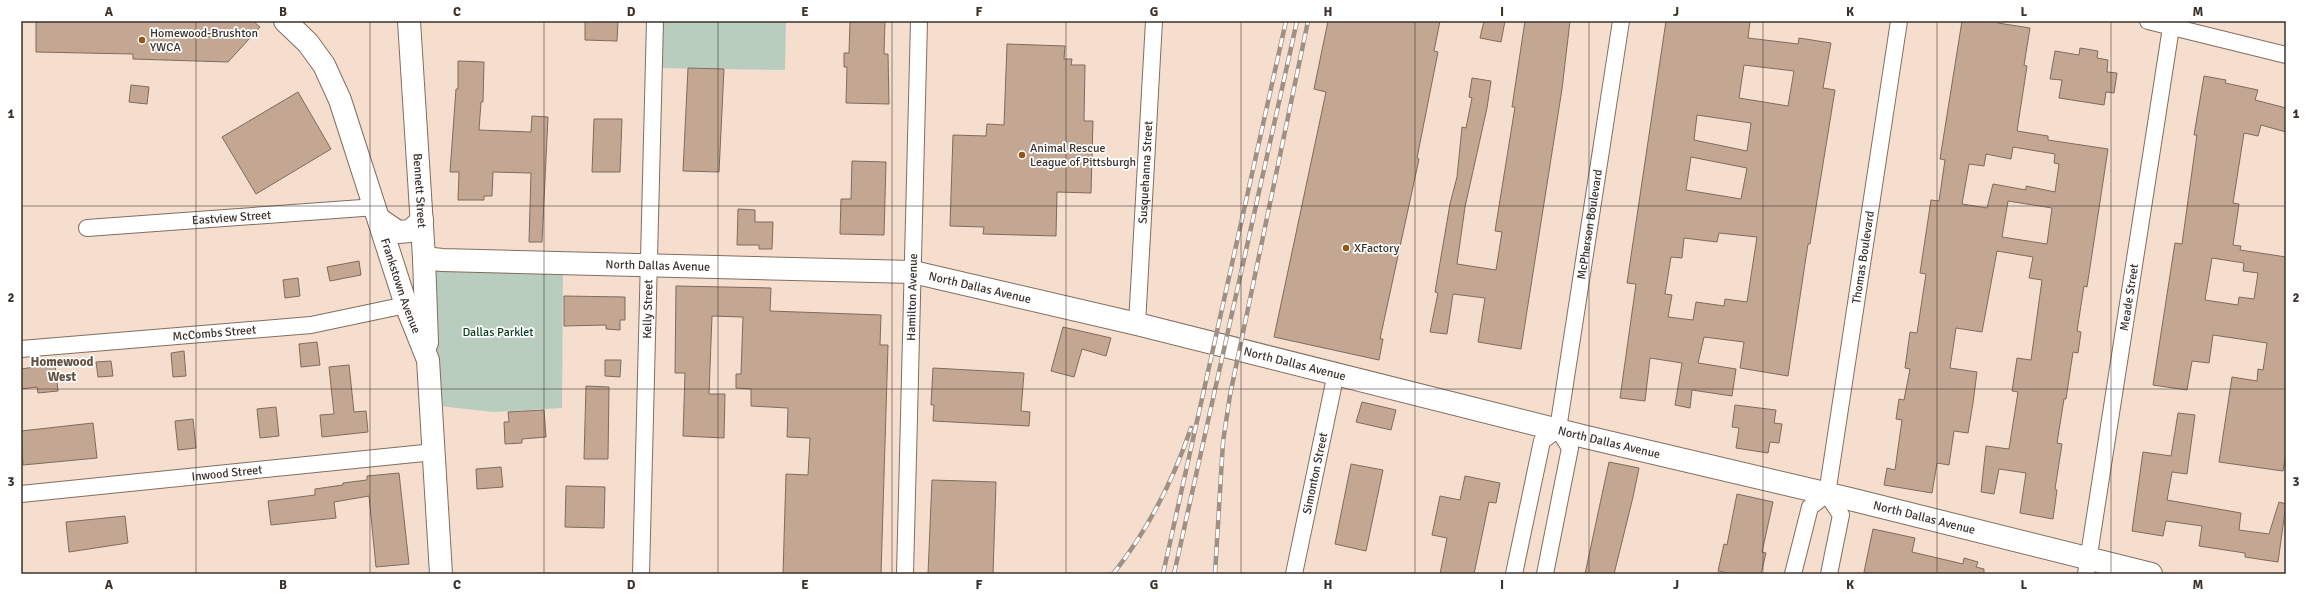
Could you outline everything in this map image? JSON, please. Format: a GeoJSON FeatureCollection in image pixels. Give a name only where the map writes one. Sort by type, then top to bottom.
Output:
{"type":"FeatureCollection","features":[{"type":"Feature","properties":{"kind":"main road","name":"Frankstown Avenue"},"geometry":{"type":"LineString","coordinates":[[285,21],[308,43],[324,66],[340,100],[378,213],[406,305],[428,360],[441,574]]}},
{"type":"Feature","properties":{"kind":"main road","name":"Bennett Street"},"geometry":{"type":"LineString","coordinates":[[409,21],[422,220],[428,360]]}},
{"type":"Feature","properties":{"kind":"main road"},"geometry":{"type":"LineString","coordinates":[[378,213],[398,232],[410,231],[422,220]]}},
{"type":"Feature","properties":{"kind":"main road"},"geometry":{"type":"LineString","coordinates":[[396,273],[424,258]]}},
{"type":"Feature","properties":{"kind":"main road","name":"North Dallas Avenue"},"geometry":{"type":"LineString","coordinates":[[424,258],[442,260],[648,266],[913,272],[1137,324],[1827,494],[2087,567],[2151,574]]}},
{"type":"Feature","properties":{"kind":"street","name":"Kelly Street"},"geometry":{"type":"LineString","coordinates":[[641,574],[655,21]]}},
{"type":"Feature","properties":{"kind":"street","name":"Hamilton Avenue"},"geometry":{"type":"LineString","coordinates":[[905,574],[920,21]]}},
{"type":"Feature","properties":{"kind":"street","name":"Susquehanna Street"},"geometry":{"type":"LineString","coordinates":[[1137,324],[1154,21]]}},
{"type":"Feature","properties":{"kind":"street","name":"McPherson Boulevard"},"geometry":{"type":"LineString","coordinates":[[1558,428],[1621,21]]}},
{"type":"Feature","properties":{"kind":"street","name":"Thomas Boulevard"},"geometry":{"type":"LineString","coordinates":[[1827,494],[1899,21]]}},
{"type":"Feature","properties":{"kind":"street"},"geometry":{"type":"LineString","coordinates":[[2148,21],[2171,24],[2286,55]]}},
{"type":"Feature","properties":{"kind":"street","name":"Meade Street"},"geometry":{"type":"LineString","coordinates":[[2087,567],[2171,24]]}},
{"type":"Feature","properties":{"kind":"street","name":"Eastview Street"},"geometry":{"type":"LineString","coordinates":[[87,228],[378,213]]}},
{"type":"Feature","properties":{"kind":"street","name":"McCombs Street"},"geometry":{"type":"LineString","coordinates":[[21,349],[311,325],[406,305]]}},
{"type":"Feature","properties":{"kind":"street","name":"Simonton Street"},"geometry":{"type":"LineString","coordinates":[[1294,574],[1336,373]]}},
{"type":"Feature","properties":{"kind":"street"},"geometry":{"type":"LineString","coordinates":[[1514,574],[1542,441],[1558,428],[1570,448],[1545,574]]}},
{"type":"Feature","properties":{"kind":"street","name":"Inwood Street"},"geometry":{"type":"LineString","coordinates":[[21,494],[434,452]]}},
{"type":"Feature","properties":{"kind":"street"},"geometry":{"type":"LineString","coordinates":[[1793,574],[1810,507],[1827,494],[1841,515],[1829,574]]}},
{"type":"Feature","properties":{"kind":"green space"},"geometry":{"type":"Polygon","coordinates":[[[660,21],[786,21],[785,70],[658,68],[660,21]]]}},
{"type":"Feature","properties":{"kind":"green space","name":"Dallas Parklet"},"geometry":{"type":"Polygon","coordinates":[[[432,266],[563,270],[562,408],[493,412],[439,406],[432,266]]]}},
{"type":"Feature","properties":{"kind":"building","name":"Homewood-Brushton YWCA"},"geometry":{"type":"Polygon","coordinates":[[[36,21],[253,21],[260,27],[228,62],[133,59],[133,54],[36,52],[36,21]]]}},
{"type":"Feature","properties":{"kind":"building"},"geometry":{"type":"Polygon","coordinates":[[[585,21],[618,21],[617,41],[585,40],[585,21]]]}},
{"type":"Feature","properties":{"kind":"building"},"geometry":{"type":"Polygon","coordinates":[[[850,21],[885,21],[884,54],[888,54],[889,104],[846,103],[847,67],[844,67],[844,53],[849,53],[850,21]]]}},
{"type":"Feature","properties":{"kind":"building","name":"XFactory"},"geometry":{"type":"Polygon","coordinates":[[[1328,21],[1440,21],[1434,51],[1438,52],[1417,158],[1419,159],[1380,339],[1383,339],[1379,360],[1274,337],[1326,92],[1314,89],[1328,21]]]}},
{"type":"Feature","properties":{"kind":"building"},"geometry":{"type":"Polygon","coordinates":[[[1484,21],[1505,21],[1501,42],[1480,38],[1484,21]]]}},
{"type":"Feature","properties":{"kind":"building"},"geometry":{"type":"Polygon","coordinates":[[[1525,21],[1570,21],[1562,89],[1521,349],[1478,342],[1485,298],[1453,294],[1447,334],[1430,332],[1438,293],[1435,292],[1450,204],[1457,177],[1462,127],[1466,128],[1472,98],[1469,97],[1472,78],[1491,81],[1487,108],[1465,207],[1457,264],[1496,270],[1502,232],[1495,231],[1515,107],[1512,107],[1525,21]]]}},
{"type":"Feature","properties":{"kind":"building"},"geometry":{"type":"Polygon","coordinates":[[[1666,21],[1750,21],[1748,38],[1798,44],[1799,38],[1831,43],[1823,88],[1835,90],[1810,244],[1808,244],[1788,376],[1740,368],[1744,342],[1704,337],[1698,363],[1736,369],[1732,396],[1692,390],[1690,408],[1675,405],[1682,363],[1650,358],[1645,401],[1620,398],[1636,284],[1627,283],[1666,21]],[[1744,65],[1739,98],[1788,106],[1794,71],[1744,65]],[[1697,115],[1694,140],[1747,151],[1751,123],[1697,115]],[[1691,157],[1686,190],[1741,199],[1747,168],[1691,157]],[[1719,233],[1717,242],[1684,238],[1682,258],[1671,257],[1665,294],[1672,295],[1668,317],[1693,320],[1696,302],[1724,306],[1725,299],[1747,302],[1757,237],[1719,233]]]}},
{"type":"Feature","properties":{"kind":"building"},"geometry":{"type":"Polygon","coordinates":[[[1962,21],[1998,21],[1998,23],[2030,28],[2024,65],[2027,66],[2017,131],[2048,136],[2048,140],[2108,149],[2087,287],[2084,286],[2077,331],[2081,332],[2078,353],[2073,352],[2066,399],[2064,399],[2057,443],[2062,444],[2055,489],[2057,490],[2053,519],[2020,513],[2026,473],[1999,469],[1994,494],[1981,492],[1986,446],[2009,449],[2018,392],[2012,391],[2017,358],[2031,360],[2042,280],[2029,278],[2033,257],[1997,251],[1982,332],[1956,328],[1950,368],[1977,372],[1973,403],[1968,433],[1954,431],[1949,465],[1937,463],[1932,493],[1884,485],[1887,468],[1895,470],[1902,420],[1896,419],[1899,399],[1904,400],[1910,369],[1905,368],[1910,332],[1917,333],[1926,274],[1920,273],[1931,200],[1939,201],[1945,160],[1940,159],[1962,21]],[[2013,147],[2011,159],[1986,154],[1984,166],[1969,164],[1962,204],[1987,208],[1993,184],[2026,190],[2026,186],[2055,192],[2059,164],[2054,163],[2055,154],[2013,147]],[[2008,201],[2002,237],[2047,244],[2052,208],[2008,201]]]}},
{"type":"Feature","properties":{"kind":"building","name":"Animal Rescue League of Pittsburgh"},"geometry":{"type":"Polygon","coordinates":[[[1007,44],[1065,46],[1064,59],[1072,59],[1071,65],[1085,65],[1084,121],[1093,121],[1091,193],[1057,192],[1056,236],[983,234],[984,227],[950,226],[953,135],[986,136],[987,124],[1004,125],[1007,44]]]}},
{"type":"Feature","properties":{"kind":"building"},"geometry":{"type":"Polygon","coordinates":[[[2080,48],[2098,51],[2097,58],[2108,60],[2107,72],[2117,73],[2114,93],[2106,92],[2104,105],[2059,98],[2062,80],[2050,79],[2055,51],[2079,55],[2080,48]]]}},
{"type":"Feature","properties":{"kind":"building"},"geometry":{"type":"Polygon","coordinates":[[[458,61],[484,62],[483,102],[481,102],[479,130],[531,132],[532,116],[548,117],[542,242],[529,242],[531,173],[493,172],[492,196],[484,196],[484,200],[458,200],[459,172],[450,172],[456,89],[458,89],[458,61]]]}},
{"type":"Feature","properties":{"kind":"building"},"geometry":{"type":"Polygon","coordinates":[[[688,68],[724,69],[719,172],[683,171],[688,68]]]}},
{"type":"Feature","properties":{"kind":"building"},"geometry":{"type":"Polygon","coordinates":[[[2204,76],[2226,80],[2225,83],[2258,90],[2255,100],[2286,108],[2286,132],[2261,125],[2258,136],[2244,133],[2233,203],[2239,204],[2233,245],[2241,246],[2240,250],[2286,257],[2286,452],[2283,471],[2219,462],[2232,377],[2257,381],[2258,369],[2263,370],[2267,343],[2213,335],[2209,363],[2192,361],[2187,390],[2153,385],[2175,243],[2182,244],[2197,135],[2194,135],[2204,76]],[[2212,258],[2205,300],[2238,305],[2239,297],[2254,299],[2258,273],[2243,271],[2244,263],[2212,258]]]}},
{"type":"Feature","properties":{"kind":"building"},"geometry":{"type":"Polygon","coordinates":[[[131,85],[149,87],[147,104],[129,102],[131,85]]]}},
{"type":"Feature","properties":{"kind":"building"},"geometry":{"type":"Polygon","coordinates":[[[298,92],[331,149],[256,194],[222,137],[298,92]]]}},
{"type":"Feature","properties":{"kind":"building"},"geometry":{"type":"Polygon","coordinates":[[[594,119],[622,119],[620,172],[592,172],[594,119]]]}},
{"type":"Feature","properties":{"kind":"building"},"geometry":{"type":"Polygon","coordinates":[[[852,161],[886,162],[884,235],[840,234],[841,199],[851,199],[852,161]]]}},
{"type":"Feature","properties":{"kind":"building"},"geometry":{"type":"Polygon","coordinates":[[[738,209],[755,210],[755,222],[773,222],[772,249],[759,249],[759,245],[737,245],[738,209]]]}},
{"type":"Feature","properties":{"kind":"building"},"geometry":{"type":"Polygon","coordinates":[[[359,261],[361,275],[330,281],[327,267],[359,261]]]}},
{"type":"Feature","properties":{"kind":"building"},"geometry":{"type":"Polygon","coordinates":[[[298,278],[300,296],[285,298],[283,280],[298,278]]]}},
{"type":"Feature","properties":{"kind":"building"},"geometry":{"type":"Polygon","coordinates":[[[676,286],[771,288],[770,311],[881,315],[880,345],[888,345],[881,574],[783,574],[786,474],[808,475],[810,438],[787,437],[788,408],[751,406],[751,389],[736,388],[736,374],[741,374],[743,317],[712,316],[709,394],[725,394],[724,438],[683,436],[685,373],[675,373],[676,286]]]}},
{"type":"Feature","properties":{"kind":"building"},"geometry":{"type":"Polygon","coordinates":[[[564,296],[625,297],[625,320],[620,320],[620,330],[606,329],[606,325],[564,326],[564,296]]]}},
{"type":"Feature","properties":{"kind":"building"},"geometry":{"type":"Polygon","coordinates":[[[1063,327],[1111,338],[1106,356],[1082,349],[1074,377],[1051,371],[1063,327]]]}},
{"type":"Feature","properties":{"kind":"building"},"geometry":{"type":"Polygon","coordinates":[[[317,342],[320,365],[301,367],[299,344],[317,342]]]}},
{"type":"Feature","properties":{"kind":"building"},"geometry":{"type":"Polygon","coordinates":[[[184,351],[186,376],[173,377],[171,353],[184,351]]]}},
{"type":"Feature","properties":{"kind":"building"},"geometry":{"type":"Polygon","coordinates":[[[605,360],[621,360],[620,377],[605,376],[605,360]]]}},
{"type":"Feature","properties":{"kind":"building"},"geometry":{"type":"Polygon","coordinates":[[[111,361],[113,376],[98,377],[96,362],[111,361]]]}},
{"type":"Feature","properties":{"kind":"building"},"geometry":{"type":"Polygon","coordinates":[[[55,364],[58,391],[38,393],[37,387],[21,389],[21,369],[55,364]]]}},
{"type":"Feature","properties":{"kind":"building"},"geometry":{"type":"Polygon","coordinates":[[[349,365],[354,412],[366,411],[368,432],[322,437],[320,415],[334,414],[329,367],[349,365]]]}},
{"type":"Feature","properties":{"kind":"building"},"geometry":{"type":"Polygon","coordinates":[[[933,368],[1024,373],[1021,411],[1030,412],[1029,426],[933,421],[934,405],[931,405],[933,368]]]}},
{"type":"Feature","properties":{"kind":"building"},"geometry":{"type":"Polygon","coordinates":[[[586,386],[609,387],[608,459],[584,459],[586,386]]]}},
{"type":"Feature","properties":{"kind":"building"},"geometry":{"type":"Polygon","coordinates":[[[1362,402],[1396,410],[1391,430],[1356,422],[1362,402]]]}},
{"type":"Feature","properties":{"kind":"building"},"geometry":{"type":"Polygon","coordinates":[[[1735,405],[1776,410],[1774,423],[1782,424],[1779,443],[1770,442],[1768,453],[1736,448],[1739,428],[1732,427],[1735,405]]]}},
{"type":"Feature","properties":{"kind":"building"},"geometry":{"type":"Polygon","coordinates":[[[276,407],[279,436],[260,438],[257,409],[276,407]]]}},
{"type":"Feature","properties":{"kind":"building"},"geometry":{"type":"Polygon","coordinates":[[[544,410],[546,437],[522,439],[522,443],[505,444],[504,422],[509,422],[508,412],[544,410]]]}},
{"type":"Feature","properties":{"kind":"building"},"geometry":{"type":"Polygon","coordinates":[[[2178,413],[2195,415],[2187,474],[2172,472],[2167,500],[2241,513],[2239,530],[2269,534],[2279,502],[2286,504],[2278,562],[2245,557],[2245,553],[2199,546],[2202,526],[2166,521],[2163,536],[2132,531],[2143,452],[2171,456],[2178,413]]]}},
{"type":"Feature","properties":{"kind":"building"},"geometry":{"type":"Polygon","coordinates":[[[193,419],[196,448],[178,450],[175,421],[193,419]]]}},
{"type":"Feature","properties":{"kind":"building"},"geometry":{"type":"Polygon","coordinates":[[[93,423],[97,458],[23,465],[21,431],[93,423]]]}},
{"type":"Feature","properties":{"kind":"building"},"geometry":{"type":"Polygon","coordinates":[[[1609,462],[1639,468],[1633,497],[1614,574],[1585,574],[1609,462]]]}},
{"type":"Feature","properties":{"kind":"building"},"geometry":{"type":"Polygon","coordinates":[[[1351,464],[1383,470],[1366,551],[1335,544],[1351,464]]]}},
{"type":"Feature","properties":{"kind":"building"},"geometry":{"type":"Polygon","coordinates":[[[501,467],[503,487],[477,489],[476,469],[501,467]]]}},
{"type":"Feature","properties":{"kind":"building"},"geometry":{"type":"Polygon","coordinates":[[[399,473],[409,564],[376,567],[369,496],[334,502],[336,518],[271,525],[268,501],[315,495],[315,489],[367,480],[367,476],[399,473]]]}},
{"type":"Feature","properties":{"kind":"building"},"geometry":{"type":"Polygon","coordinates":[[[1465,476],[1500,483],[1496,503],[1489,502],[1474,574],[1440,574],[1447,538],[1432,535],[1440,496],[1460,500],[1465,476]]]}},
{"type":"Feature","properties":{"kind":"building"},"geometry":{"type":"Polygon","coordinates":[[[932,480],[996,482],[993,574],[928,574],[932,480]]]}},
{"type":"Feature","properties":{"kind":"building"},"geometry":{"type":"Polygon","coordinates":[[[566,486],[605,487],[604,528],[565,527],[566,486]]]}},
{"type":"Feature","properties":{"kind":"building"},"geometry":{"type":"Polygon","coordinates":[[[1737,494],[1773,502],[1762,552],[1766,553],[1761,574],[1732,574],[1718,571],[1724,544],[1727,545],[1737,494]]]}},
{"type":"Feature","properties":{"kind":"building"},"geometry":{"type":"Polygon","coordinates":[[[125,516],[128,543],[69,552],[66,522],[125,516]]]}},
{"type":"Feature","properties":{"kind":"building"},"geometry":{"type":"Polygon","coordinates":[[[1873,529],[1915,538],[1912,552],[1963,564],[1964,558],[1978,562],[1976,567],[1984,569],[1984,574],[1877,574],[1864,572],[1873,529]]]}},
{"type":"Feature","properties":{"kind":"railway"},"geometry":{"type":"LineString","coordinates":[[1163,574],[1286,21]]}},
{"type":"Feature","properties":{"kind":"railway"},"geometry":{"type":"LineString","coordinates":[[1174,574],[1297,21]]}},
{"type":"Feature","properties":{"kind":"railway"},"geometry":{"type":"LineString","coordinates":[[1215,574],[1223,442],[1230,395],[1308,21]]}},
{"type":"Feature","properties":{"kind":"railway"},"geometry":{"type":"LineString","coordinates":[[1113,574],[1137,540],[1168,486],[1191,428]]}},
{"type":"Feature","properties":{"kind":"place","name":"Homewood-Brushton YWCA"},"geometry":{"type":"Point","coordinates":[142,40]}},
{"type":"Feature","properties":{"kind":"place","name":"Animal Rescue League of Pittsburgh"},"geometry":{"type":"Point","coordinates":[1022,155]}},
{"type":"Feature","properties":{"kind":"place","name":"XFactory"},"geometry":{"type":"Point","coordinates":[1346,248]}},
{"type":"Feature","properties":{"kind":"district","name":"Homewood West"},"geometry":{"type":"Point","coordinates":[62,368]}}]}
